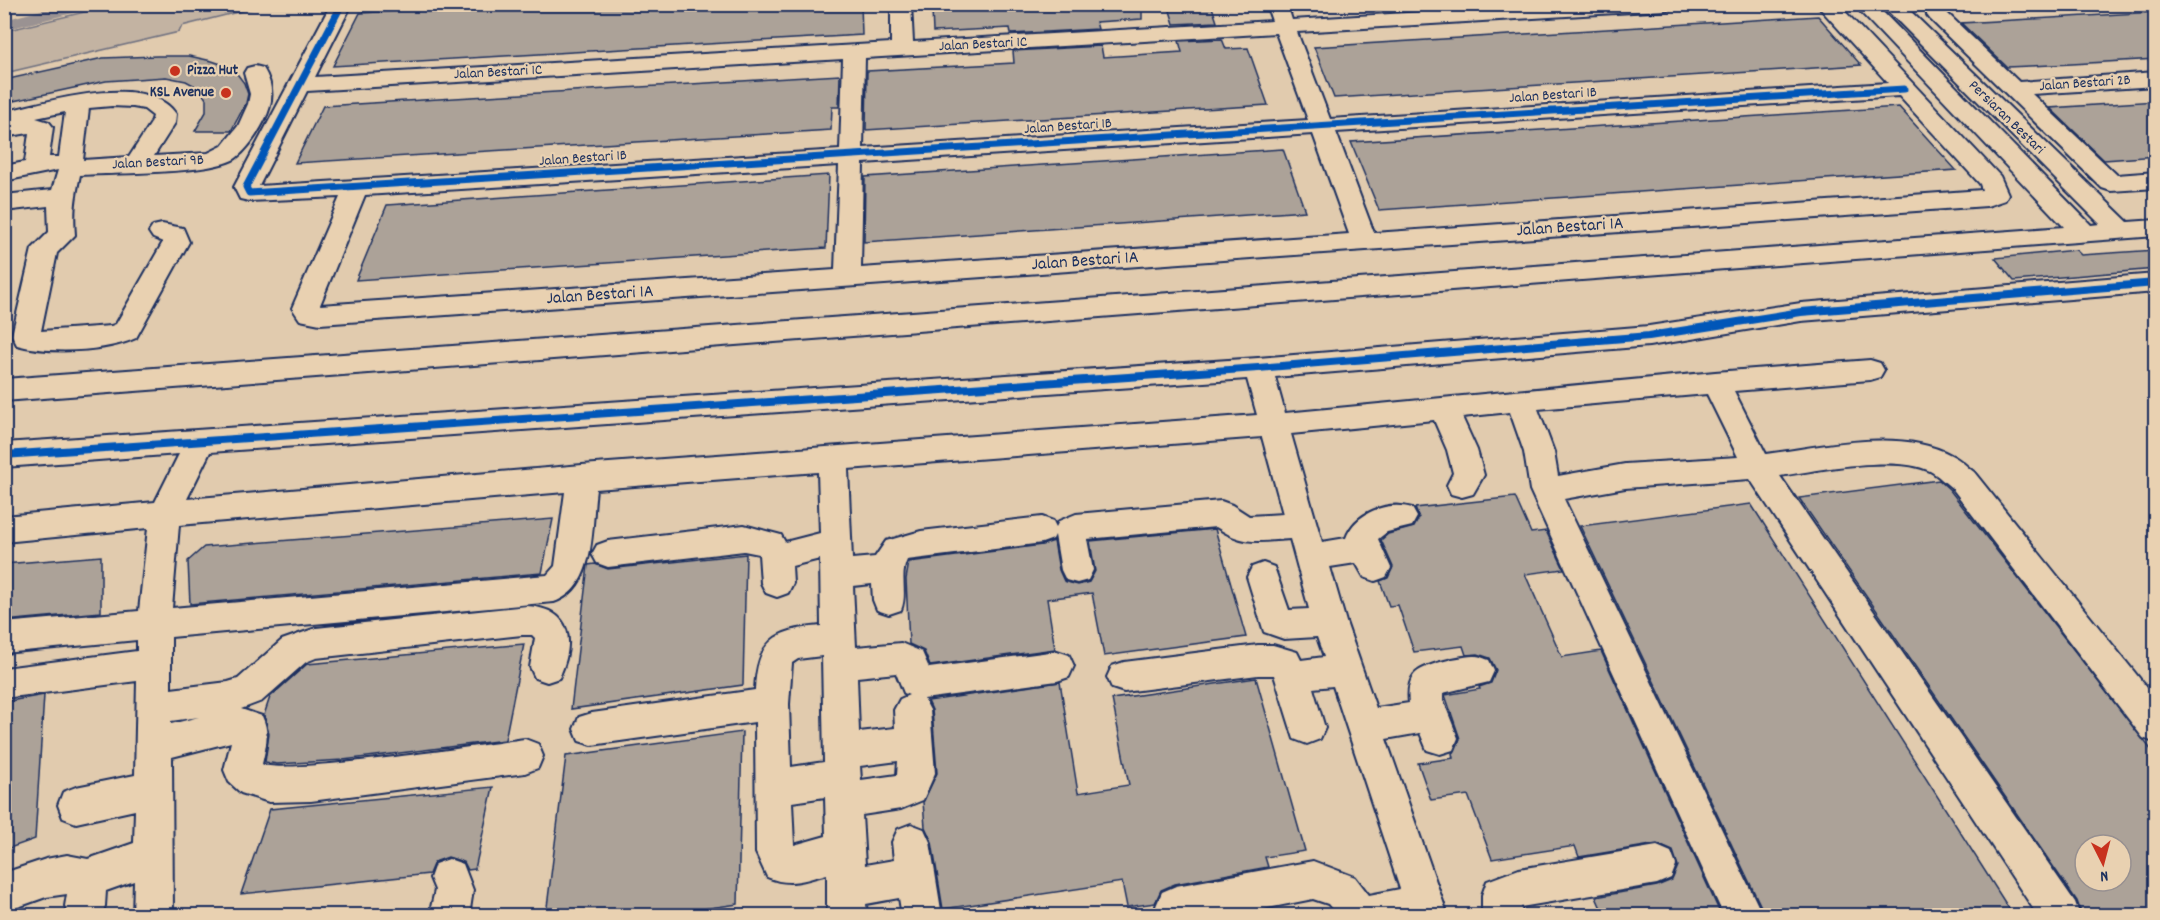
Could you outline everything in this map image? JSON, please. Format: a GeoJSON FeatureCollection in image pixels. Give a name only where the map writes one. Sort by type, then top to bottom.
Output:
{"type":"FeatureCollection","features":[{"type":"Feature","properties":{"kind":"street"},"geometry":{"type":"LineString","coordinates":[[300,85],[342,4]]}},
{"type":"Feature","properties":{"kind":"street"},"geometry":{"type":"LineString","coordinates":[[901,4],[902,49]]}},
{"type":"Feature","properties":{"kind":"street"},"geometry":{"type":"LineString","coordinates":[[1276,4],[1365,242]]}},
{"type":"Feature","properties":{"kind":"street","name":"Jalan Bestari 1C"},"geometry":{"type":"LineString","coordinates":[[300,85],[1666,4]]}},
{"type":"Feature","properties":{"kind":"street","name":"Persiaran Bestari"},"geometry":{"type":"LineString","coordinates":[[1863,4],[2086,234]]}},
{"type":"Feature","properties":{"kind":"street","name":"Persiaran Bestari"},"geometry":{"type":"LineString","coordinates":[[1891,4],[2122,231]]}},
{"type":"Feature","properties":{"kind":"street"},"geometry":{"type":"LineString","coordinates":[[1936,4],[1937,15],[2111,183],[2156,180]]}},
{"type":"Feature","properties":{"kind":"street"},"geometry":{"type":"LineString","coordinates":[[1827,6],[1904,89]]}},
{"type":"Feature","properties":{"kind":"street"},"geometry":{"type":"LineString","coordinates":[[848,278],[854,52]]}},
{"type":"Feature","properties":{"kind":"street","name":"Jalan Bestari 9B"},"geometry":{"type":"LineString","coordinates":[[4,174],[36,167],[70,164],[137,164],[213,160],[229,152],[257,110],[261,96],[255,73]]}},
{"type":"Feature","properties":{"kind":"street","name":"Jalan Bestari 2B"},"geometry":{"type":"LineString","coordinates":[[2014,89],[2156,79]]}},
{"type":"Feature","properties":{"kind":"street","name":"Jalan Bestari 1B"},"geometry":{"type":"LineString","coordinates":[[300,85],[249,180],[246,187],[249,193],[1904,89]]}},
{"type":"Feature","properties":{"kind":"street","name":"Jalan Bestari 1A"},"geometry":{"type":"LineString","coordinates":[[356,188],[305,308],[310,313],[320,315],[1976,199],[1988,198],[1996,194],[1991,181],[1904,89]]}},
{"type":"Feature","properties":{"kind":"street"},"geometry":{"type":"LineString","coordinates":[[5,130],[78,103],[138,100],[159,107],[165,114],[163,123],[137,164]]}},
{"type":"Feature","properties":{"kind":"street"},"geometry":{"type":"LineString","coordinates":[[78,103],[63,202],[62,235],[45,249],[26,335],[31,341],[115,336],[126,331],[176,242],[174,234],[162,232]]}},
{"type":"Feature","properties":{"kind":"street"},"geometry":{"type":"LineString","coordinates":[[5,130],[35,125],[41,127],[36,167]]}},
{"type":"Feature","properties":{"kind":"street"},"geometry":{"type":"LineString","coordinates":[[4,203],[63,202]]}},
{"type":"Feature","properties":{"kind":"street"},"geometry":{"type":"LineString","coordinates":[[4,213],[63,202]]}},
{"type":"Feature","properties":{"kind":"street"},"geometry":{"type":"LineString","coordinates":[[4,390],[2156,228]]}},
{"type":"Feature","properties":{"kind":"street"},"geometry":{"type":"LineString","coordinates":[[4,455],[1258,368],[1649,336],[1801,312],[2156,283]]}},
{"type":"Feature","properties":{"kind":"street"},"geometry":{"type":"LineString","coordinates":[[1176,906],[1313,880],[1329,884],[1348,893],[1359,915],[1427,910],[1329,622],[1258,368]]}},
{"type":"Feature","properties":{"kind":"street"},"geometry":{"type":"LineString","coordinates":[[4,529],[582,477],[833,460],[1273,425],[1715,382],[1870,370]]}},
{"type":"Feature","properties":{"kind":"street"},"geometry":{"type":"LineString","coordinates":[[1715,382],[1758,467],[2061,915]]}},
{"type":"Feature","properties":{"kind":"street"},"geometry":{"type":"LineString","coordinates":[[1520,400],[1539,452],[1545,490],[1744,915]]}},
{"type":"Feature","properties":{"kind":"street"},"geometry":{"type":"LineString","coordinates":[[1443,408],[1462,450],[1469,475],[1462,485]]}},
{"type":"Feature","properties":{"kind":"street"},"geometry":{"type":"LineString","coordinates":[[153,915],[154,623],[165,513],[200,441]]}},
{"type":"Feature","properties":{"kind":"street"},"geometry":{"type":"LineString","coordinates":[[1545,490],[1625,476],[1758,467],[1874,453],[1921,457],[1945,466],[1963,480],[2156,727]]}},
{"type":"Feature","properties":{"kind":"street"},"geometry":{"type":"LineString","coordinates":[[833,460],[846,902]]}},
{"type":"Feature","properties":{"kind":"street"},"geometry":{"type":"LineString","coordinates":[[4,638],[554,588],[565,579],[571,566],[582,477]]}},
{"type":"Feature","properties":{"kind":"street"},"geometry":{"type":"LineString","coordinates":[[1077,570],[1070,530],[1076,527],[1221,514],[1244,529],[1370,558],[1362,537],[1368,527],[1377,521],[1401,517]]}},
{"type":"Feature","properties":{"kind":"street"},"geometry":{"type":"LineString","coordinates":[[608,554],[744,538],[770,544],[776,570],[836,558],[889,585],[890,559],[897,550],[921,544],[1042,530]]}},
{"type":"Feature","properties":{"kind":"street"},"geometry":{"type":"LineString","coordinates":[[1263,576],[1276,622],[1284,626],[1329,622]]}},
{"type":"Feature","properties":{"kind":"street"},"geometry":{"type":"LineString","coordinates":[[154,707],[228,698],[250,690],[294,651],[316,644],[522,621],[534,620],[547,626],[553,634],[547,667]]}},
{"type":"Feature","properties":{"kind":"street"},"geometry":{"type":"LineString","coordinates":[[845,850],[792,864],[781,864],[775,853],[772,704],[776,660],[780,653],[786,648],[798,645],[839,652],[902,658],[910,663],[916,682],[928,684],[1057,666]]}},
{"type":"Feature","properties":{"kind":"street"},"geometry":{"type":"LineString","coordinates":[[1124,677],[1273,660],[1285,663],[1292,676],[1307,728]]}},
{"type":"Feature","properties":{"kind":"street"},"geometry":{"type":"LineString","coordinates":[[4,683],[154,664]]}},
{"type":"Feature","properties":{"kind":"street"},"geometry":{"type":"LineString","coordinates":[[1292,676],[1346,669]]}},
{"type":"Feature","properties":{"kind":"street"},"geometry":{"type":"LineString","coordinates":[[1365,726],[1435,727],[1426,700],[1426,686],[1435,680],[1477,670]]}},
{"type":"Feature","properties":{"kind":"street"},"geometry":{"type":"LineString","coordinates":[[592,729],[772,704]]}},
{"type":"Feature","properties":{"kind":"street"},"geometry":{"type":"LineString","coordinates":[[153,745],[238,724],[249,727],[250,739],[242,770],[254,781],[269,785],[311,784],[525,756]]}},
{"type":"Feature","properties":{"kind":"street"},"geometry":{"type":"LineString","coordinates":[[775,787],[842,776],[901,792],[910,788],[917,773],[913,727],[842,776]]}},
{"type":"Feature","properties":{"kind":"street"},"geometry":{"type":"LineString","coordinates":[[76,805],[153,789]]}},
{"type":"Feature","properties":{"kind":"street"},"geometry":{"type":"LineString","coordinates":[[4,893],[62,874],[78,874],[86,892],[153,856]]}},
{"type":"Feature","properties":{"kind":"street"},"geometry":{"type":"LineString","coordinates":[[846,902],[913,859],[922,915]]}},
{"type":"Feature","properties":{"kind":"street"},"geometry":{"type":"LineString","coordinates":[[1502,915],[1501,895],[1519,888],[1657,865]]}},
{"type":"Feature","properties":{"kind":"street"},"geometry":{"type":"LineString","coordinates":[[449,878],[454,890],[449,915]]}},
{"type":"Feature","properties":{"kind":"shaded area"},"geometry":{"type":"Polygon","coordinates":[[[114,5],[266,5],[182,26],[179,32],[5,73],[5,31],[114,5]]]}},
{"type":"Feature","properties":{"kind":"building"},"geometry":{"type":"Polygon","coordinates":[[[525,4],[861,4],[862,35],[333,66],[360,13],[525,4]]]}},
{"type":"Feature","properties":{"kind":"building"},"geometry":{"type":"Polygon","coordinates":[[[1029,4],[1142,4],[1142,19],[1096,22],[1098,29],[1011,34],[1010,28],[933,32],[932,10],[1029,4]]]}},
{"type":"Feature","properties":{"kind":"building"},"geometry":{"type":"Polygon","coordinates":[[[1168,4],[1211,4],[1217,22],[1174,24],[1168,4]]]}},
{"type":"Feature","properties":{"kind":"building"},"geometry":{"type":"Polygon","coordinates":[[[2156,12],[2156,59],[2072,64],[2007,67],[1961,23],[2156,12]]]}},
{"type":"Feature","properties":{"kind":"building"},"geometry":{"type":"Polygon","coordinates":[[[1818,16],[1861,65],[1334,98],[1314,47],[1818,16]]]}},
{"type":"Feature","properties":{"kind":"building"},"geometry":{"type":"Polygon","coordinates":[[[1222,39],[1226,49],[1248,48],[1268,105],[866,130],[867,71],[1014,63],[1013,51],[1101,46],[1103,57],[1182,52],[1179,41],[1222,39]]]}},
{"type":"Feature","properties":{"kind":"building","name":"KSL Avenue"},"geometry":{"type":"Polygon","coordinates":[[[189,56],[212,61],[227,66],[238,75],[248,94],[246,103],[231,131],[195,131],[206,112],[206,99],[199,88],[186,81],[166,77],[106,81],[4,103],[4,80],[103,58],[189,56]]]}},
{"type":"Feature","properties":{"kind":"building"},"geometry":{"type":"Polygon","coordinates":[[[840,75],[839,107],[832,107],[831,130],[295,163],[323,106],[840,75]]]}},
{"type":"Feature","properties":{"kind":"building"},"geometry":{"type":"Polygon","coordinates":[[[2156,101],[2156,156],[2104,160],[2050,108],[2156,101]]]}},
{"type":"Feature","properties":{"kind":"building"},"geometry":{"type":"Polygon","coordinates":[[[1899,107],[1956,170],[1379,210],[1351,142],[1899,107]]]}},
{"type":"Feature","properties":{"kind":"building"},"geometry":{"type":"Polygon","coordinates":[[[1283,149],[1305,211],[864,242],[865,177],[1283,149]]]}},
{"type":"Feature","properties":{"kind":"building"},"geometry":{"type":"Polygon","coordinates":[[[829,175],[826,248],[356,280],[387,205],[829,175]]]}},
{"type":"Feature","properties":{"kind":"building"},"geometry":{"type":"Polygon","coordinates":[[[2076,250],[2081,255],[2156,250],[2156,269],[2014,281],[1995,258],[2076,250]]]}},
{"type":"Feature","properties":{"kind":"building"},"geometry":{"type":"Polygon","coordinates":[[[1939,480],[1949,489],[2156,756],[2156,915],[2082,915],[2077,901],[1799,498],[1939,480]]]}},
{"type":"Feature","properties":{"kind":"building"},"geometry":{"type":"Polygon","coordinates":[[[1515,497],[1531,533],[1546,531],[1564,569],[1525,574],[1562,657],[1601,651],[1721,915],[1604,915],[1596,897],[1657,886],[1672,880],[1678,866],[1673,851],[1657,844],[1579,857],[1575,846],[1492,859],[1468,795],[1431,800],[1418,763],[1453,758],[1452,753],[1460,739],[1445,695],[1480,689],[1479,687],[1491,683],[1496,670],[1490,658],[1478,654],[1466,655],[1463,646],[1414,652],[1398,605],[1389,606],[1380,581],[1388,578],[1393,567],[1381,540],[1388,534],[1414,527],[1419,518],[1415,508],[1515,497]]]}},
{"type":"Feature","properties":{"kind":"building"},"geometry":{"type":"Polygon","coordinates":[[[1751,504],[2013,915],[1765,915],[1580,526],[1751,504]]]}},
{"type":"Feature","properties":{"kind":"building"},"geometry":{"type":"Polygon","coordinates":[[[553,519],[542,573],[190,604],[188,561],[204,547],[553,519]]]}},
{"type":"Feature","properties":{"kind":"building"},"geometry":{"type":"Polygon","coordinates":[[[1215,529],[1246,637],[1104,656],[1092,593],[1047,599],[1055,649],[930,666],[924,651],[909,644],[906,579],[909,562],[1042,545],[1054,541],[1059,570],[1064,581],[1078,585],[1089,582],[1095,571],[1090,541],[1215,529]]]}},
{"type":"Feature","properties":{"kind":"building"},"geometry":{"type":"Polygon","coordinates":[[[746,554],[743,685],[571,709],[588,565],[595,564],[608,569],[746,554]]]}},
{"type":"Feature","properties":{"kind":"building"},"geometry":{"type":"Polygon","coordinates":[[[101,556],[101,612],[4,621],[4,564],[101,556]]]}},
{"type":"Feature","properties":{"kind":"building"},"geometry":{"type":"Polygon","coordinates":[[[524,644],[505,740],[343,760],[277,764],[265,762],[269,734],[264,715],[270,697],[307,664],[524,644]]]}},
{"type":"Feature","properties":{"kind":"building"},"geometry":{"type":"Polygon","coordinates":[[[1256,678],[1305,851],[1265,857],[1268,867],[1175,884],[1161,890],[1155,903],[1127,907],[1122,882],[943,909],[932,842],[925,827],[923,802],[937,773],[932,710],[928,701],[1060,682],[1078,793],[1129,785],[1112,699],[1256,678]]]}},
{"type":"Feature","properties":{"kind":"building"},"geometry":{"type":"Polygon","coordinates":[[[44,695],[35,839],[4,850],[4,702],[44,695]]]}},
{"type":"Feature","properties":{"kind":"building"},"geometry":{"type":"Polygon","coordinates":[[[742,732],[738,904],[660,915],[546,915],[566,756],[742,732]]]}},
{"type":"Feature","properties":{"kind":"building"},"geometry":{"type":"Polygon","coordinates":[[[493,787],[475,869],[468,870],[464,862],[448,857],[434,862],[429,874],[241,894],[270,809],[493,787]]]}},
{"type":"Feature","properties":{"kind":"waterway"},"geometry":{"type":"LineString","coordinates":[[4,25],[87,4]]}},
{"type":"Feature","properties":{"kind":"cycle path"},"geometry":{"type":"LineString","coordinates":[[342,4],[246,187],[249,193],[1904,89]]}},
{"type":"Feature","properties":{"kind":"cycle path"},"geometry":{"type":"LineString","coordinates":[[4,455],[1258,368],[1649,336],[1801,312],[2156,283]]}},
{"type":"Feature","properties":{"kind":"place","name":"Pizza Hut"},"geometry":{"type":"Point","coordinates":[175,71]}},
{"type":"Feature","properties":{"kind":"place","name":"KSL Avenue"},"geometry":{"type":"Point","coordinates":[226,93]}}]}
